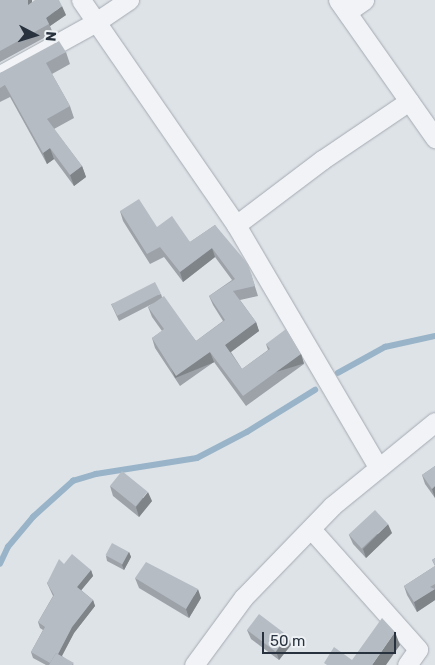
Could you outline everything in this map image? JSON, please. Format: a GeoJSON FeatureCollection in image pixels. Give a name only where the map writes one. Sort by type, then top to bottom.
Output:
{"type":"FeatureCollection","features":[{"type":"Feature","properties":{"kind":"street"},"geometry":{"type":"LineString","coordinates":[[81,0],[236,225],[378,467]]}},
{"type":"Feature","properties":{"kind":"street"},"geometry":{"type":"LineString","coordinates":[[0,75],[96,22],[129,0]]}},
{"type":"Feature","properties":{"kind":"street"},"geometry":{"type":"LineString","coordinates":[[364,0],[343,6],[435,138]]}},
{"type":"Feature","properties":{"kind":"street"},"geometry":{"type":"LineString","coordinates":[[236,225],[322,160],[409,101]]}},
{"type":"Feature","properties":{"kind":"street"},"geometry":{"type":"LineString","coordinates":[[194,665],[243,598],[310,529],[378,467],[435,422]]}},
{"type":"Feature","properties":{"kind":"street"},"geometry":{"type":"LineString","coordinates":[[310,529],[427,649],[407,665]]}},
{"type":"Feature","properties":{"kind":"building"},"geometry":{"type":"Polygon","coordinates":[[[0,0],[28,0],[28,5],[35,0],[59,0],[62,6],[46,18],[49,24],[0,51],[0,0]]]}},
{"type":"Feature","properties":{"kind":"building"},"geometry":{"type":"Polygon","coordinates":[[[59,41],[66,52],[46,63],[70,106],[47,119],[82,166],[70,175],[50,148],[43,153],[5,85],[0,88],[0,73],[59,41]]]}},
{"type":"Feature","properties":{"kind":"building"},"geometry":{"type":"Polygon","coordinates":[[[139,199],[157,227],[172,216],[190,242],[215,225],[248,264],[255,286],[233,291],[256,322],[225,345],[242,369],[270,349],[266,344],[286,329],[301,354],[243,396],[210,352],[176,376],[152,338],[164,329],[148,307],[164,296],[196,341],[225,320],[209,296],[235,279],[212,248],[180,272],[160,247],[147,254],[120,211],[139,199]]]}},
{"type":"Feature","properties":{"kind":"building"},"geometry":{"type":"Polygon","coordinates":[[[155,282],[161,294],[117,316],[111,304],[155,282]]]}},
{"type":"Feature","properties":{"kind":"building"},"geometry":{"type":"Polygon","coordinates":[[[435,466],[435,486],[432,489],[422,475],[435,466]]]}},
{"type":"Feature","properties":{"kind":"building"},"geometry":{"type":"Polygon","coordinates":[[[122,471],[148,492],[136,507],[110,486],[122,471]]]}},
{"type":"Feature","properties":{"kind":"building"},"geometry":{"type":"Polygon","coordinates":[[[375,510],[388,524],[362,548],[349,535],[375,510]]]}},
{"type":"Feature","properties":{"kind":"building"},"geometry":{"type":"Polygon","coordinates":[[[112,543],[129,552],[122,564],[105,555],[112,543]]]}},
{"type":"Feature","properties":{"kind":"building"},"geometry":{"type":"Polygon","coordinates":[[[72,554],[91,570],[77,587],[93,600],[72,627],[58,654],[56,653],[50,663],[31,652],[45,627],[38,622],[54,595],[47,583],[59,559],[64,564],[72,554]]]}},
{"type":"Feature","properties":{"kind":"building"},"geometry":{"type":"Polygon","coordinates":[[[146,562],[198,589],[186,609],[135,578],[146,562]]]}},
{"type":"Feature","properties":{"kind":"building"},"geometry":{"type":"Polygon","coordinates":[[[435,566],[435,584],[430,587],[435,589],[414,602],[404,586],[435,566]]]}},
{"type":"Feature","properties":{"kind":"building"},"geometry":{"type":"Polygon","coordinates":[[[259,614],[288,636],[276,652],[247,630],[259,614]]]}},
{"type":"Feature","properties":{"kind":"building"},"geometry":{"type":"Polygon","coordinates":[[[382,618],[395,632],[372,665],[327,665],[324,663],[334,647],[352,660],[382,618]]]}},
{"type":"Feature","properties":{"kind":"building"},"geometry":{"type":"Polygon","coordinates":[[[56,653],[74,663],[72,665],[49,665],[56,653]]]}},
{"type":"Feature","properties":{"kind":"waterway"},"geometry":{"type":"LineString","coordinates":[[338,373],[385,347],[435,336]]}},
{"type":"Feature","properties":{"kind":"waterway"},"geometry":{"type":"LineString","coordinates":[[0,564],[8,547],[33,517],[73,481],[96,474],[197,458],[247,432],[315,390]]}}]}
